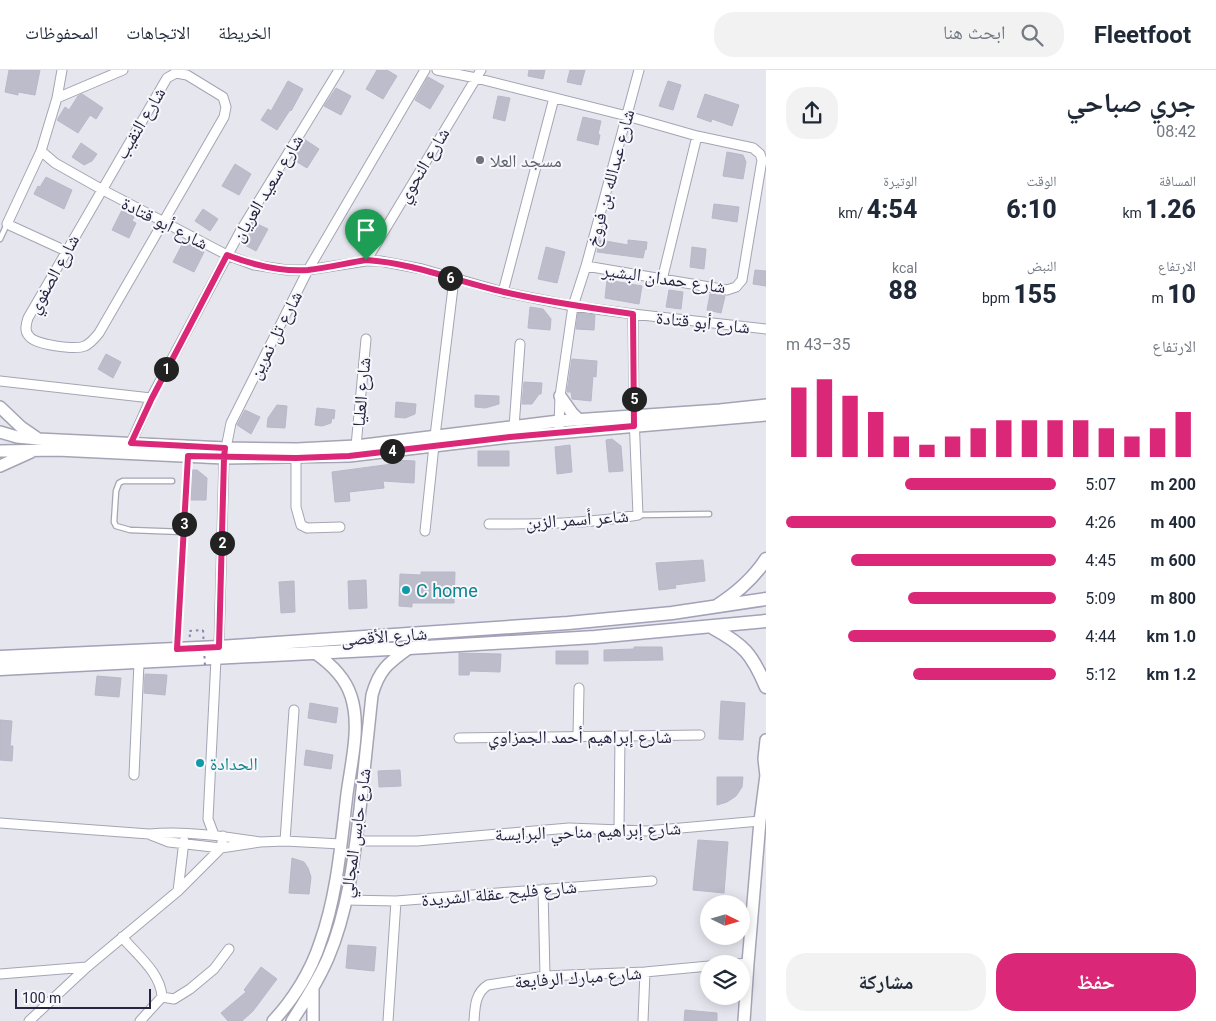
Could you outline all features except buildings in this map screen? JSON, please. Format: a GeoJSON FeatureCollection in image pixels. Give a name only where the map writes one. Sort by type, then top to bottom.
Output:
{"type":"FeatureCollection","features":[{"type":"Feature","properties":{"kind":"main road"},"geometry":{"type":"LineString","coordinates":[[714,607],[754,577],[766,559]]}},
{"type":"Feature","properties":{"kind":"main road","name":"شارع الأقصى"},"geometry":{"type":"LineString","coordinates":[[0,670],[214,657],[568,623],[766,600]]}},
{"type":"Feature","properties":{"kind":"main road","name":"شارع الأقصى"},"geometry":{"type":"LineString","coordinates":[[0,657],[177,649],[214,657],[316,653],[595,637],[766,622]]}},
{"type":"Feature","properties":{"kind":"main road"},"geometry":{"type":"LineString","coordinates":[[713,628],[737,642],[743,648],[757,666],[766,687]]}},
{"type":"Feature","properties":{"kind":"street"},"geometry":{"type":"LineString","coordinates":[[62,70],[57,98],[41,151],[7,224],[66,251]]}},
{"type":"Feature","properties":{"kind":"street"},"geometry":{"type":"LineString","coordinates":[[57,98],[123,70]]}},
{"type":"Feature","properties":{"kind":"street","name":"شارع سعيد العريان"},"geometry":{"type":"LineString","coordinates":[[131,443],[152,398],[227,255],[339,70]]}},
{"type":"Feature","properties":{"kind":"street","name":"شارع تل نمرين"},"geometry":{"type":"LineString","coordinates":[[208,819],[214,657],[225,453],[231,423],[308,270],[425,70]]}},
{"type":"Feature","properties":{"kind":"street","name":"شارع حمدان البشير"},"geometry":{"type":"LineString","coordinates":[[437,70],[479,74],[554,98],[696,136],[753,148],[760,154],[762,160],[742,280],[736,287],[727,290],[586,266]]}},
{"type":"Feature","properties":{"kind":"street","name":"شارع عبدالله بن فروخ"},"geometry":{"type":"LineString","coordinates":[[560,433],[560,396],[573,306],[586,266],[639,70]]}},
{"type":"Feature","properties":{"kind":"street","name":"شارع النقيب"},"geometry":{"type":"LineString","coordinates":[[101,189],[167,78],[176,73],[187,75],[223,97],[226,107],[224,117],[163,222]]}},
{"type":"Feature","properties":{"kind":"street","name":"شارع النحوي"},"geometry":{"type":"LineString","coordinates":[[366,260],[479,74]]}},
{"type":"Feature","properties":{"kind":"street"},"geometry":{"type":"LineString","coordinates":[[504,292],[554,98]]}},
{"type":"Feature","properties":{"kind":"street"},"geometry":{"type":"LineString","coordinates":[[662,280],[696,136]]}},
{"type":"Feature","properties":{"kind":"street","name":"شارع أبو قتادة"},"geometry":{"type":"LineString","coordinates":[[41,151],[55,163],[101,189],[227,255],[254,265],[268,268],[308,270],[366,260],[399,264],[504,292],[573,306],[766,329]]}},
{"type":"Feature","properties":{"kind":"street","name":"شارع الصفوي"},"geometry":{"type":"LineString","coordinates":[[101,189],[28,318],[27,334],[35,342],[76,348],[92,341],[99,333],[163,222]]}},
{"type":"Feature","properties":{"kind":"street"},"geometry":{"type":"LineString","coordinates":[[425,531],[454,279]]}},
{"type":"Feature","properties":{"kind":"street","name":"شاعر أسمر الزبن"},"geometry":{"type":"LineString","coordinates":[[489,524],[557,523],[618,519],[638,515],[634,421],[633,314]]}},
{"type":"Feature","properties":{"kind":"street","name":"شارع العليا"},"geometry":{"type":"LineString","coordinates":[[356,446],[366,339]]}},
{"type":"Feature","properties":{"kind":"street"},"geometry":{"type":"LineString","coordinates":[[514,427],[520,344]]}},
{"type":"Feature","properties":{"kind":"street"},"geometry":{"type":"LineString","coordinates":[[0,381],[152,398]]}},
{"type":"Feature","properties":{"kind":"street"},"geometry":{"type":"LineString","coordinates":[[560,396],[579,420]]}},
{"type":"Feature","properties":{"kind":"street"},"geometry":{"type":"LineString","coordinates":[[0,451],[57,450],[188,456],[510,437],[560,433],[634,421],[766,405]]}},
{"type":"Feature","properties":{"kind":"street"},"geometry":{"type":"LineString","coordinates":[[0,408],[38,439]]}},
{"type":"Feature","properties":{"kind":"street"},"geometry":{"type":"LineString","coordinates":[[0,432],[17,437],[38,439],[131,443],[296,458],[349,456],[559,420],[634,421],[766,415]]}},
{"type":"Feature","properties":{"kind":"street"},"geometry":{"type":"LineString","coordinates":[[0,466],[35,451]]}},
{"type":"Feature","properties":{"kind":"street"},"geometry":{"type":"LineString","coordinates":[[296,458],[296,507],[301,525],[307,528],[340,527]]}},
{"type":"Feature","properties":{"kind":"street","name":"شارع حابس المجالي"},"geometry":{"type":"LineString","coordinates":[[292,1021],[313,988],[328,958],[346,900],[356,841],[372,695],[378,676],[384,668],[409,648]]}},
{"type":"Feature","properties":{"kind":"street","name":"شارع حابس المجالي"},"geometry":{"type":"LineString","coordinates":[[274,1021],[307,974],[320,945],[330,910],[341,844],[355,736],[355,712],[351,695],[337,670],[316,653]]}},
{"type":"Feature","properties":{"kind":"street"},"geometry":{"type":"LineString","coordinates":[[134,775],[138,663]]}},
{"type":"Feature","properties":{"kind":"street"},"geometry":{"type":"LineString","coordinates":[[578,688],[578,736]]}},
{"type":"Feature","properties":{"kind":"street"},"geometry":{"type":"LineString","coordinates":[[351,695],[362,692],[372,695]]}},
{"type":"Feature","properties":{"kind":"street"},"geometry":{"type":"LineString","coordinates":[[285,841],[294,710]]}},
{"type":"Feature","properties":{"kind":"street","name":"شارع إبراهيم أحمد الجمزاوي"},"geometry":{"type":"LineString","coordinates":[[459,738],[700,735]]}},
{"type":"Feature","properties":{"kind":"street"},"geometry":{"type":"LineString","coordinates":[[619,829],[620,736]]}},
{"type":"Feature","properties":{"kind":"street"},"geometry":{"type":"LineString","coordinates":[[743,955],[763,834],[760,821],[764,804],[766,740]]}},
{"type":"Feature","properties":{"kind":"street"},"geometry":{"type":"LineString","coordinates":[[198,834],[208,819],[218,836],[221,848]]}},
{"type":"Feature","properties":{"kind":"street","name":"شارع إبراهيم مناحي البرايسة"},"geometry":{"type":"LineString","coordinates":[[356,841],[417,841],[569,828],[647,831],[760,821]]}},
{"type":"Feature","properties":{"kind":"street"},"geometry":{"type":"LineString","coordinates":[[0,823],[149,834],[186,833],[260,842]]}},
{"type":"Feature","properties":{"kind":"street"},"geometry":{"type":"LineString","coordinates":[[178,891],[186,833]]}},
{"type":"Feature","properties":{"kind":"street"},"geometry":{"type":"LineString","coordinates":[[149,834],[183,845],[221,848],[260,842],[285,841],[341,844]]}},
{"type":"Feature","properties":{"kind":"street"},"geometry":{"type":"LineString","coordinates":[[29,1021],[87,967],[178,891],[221,848]]}},
{"type":"Feature","properties":{"kind":"street","name":"شارع فليح عقلة الشريدة"},"geometry":{"type":"LineString","coordinates":[[346,900],[396,901],[652,881]]}},
{"type":"Feature","properties":{"kind":"street"},"geometry":{"type":"LineString","coordinates":[[543,889],[545,976]]}},
{"type":"Feature","properties":{"kind":"street"},"geometry":{"type":"LineString","coordinates":[[388,1021],[396,901]]}},
{"type":"Feature","properties":{"kind":"street"},"geometry":{"type":"LineString","coordinates":[[122,937],[158,978],[162,989],[162,997],[140,1021]]}},
{"type":"Feature","properties":{"kind":"street"},"geometry":{"type":"LineString","coordinates":[[162,997],[174,999],[190,989],[214,968],[229,949]]}},
{"type":"Feature","properties":{"kind":"street"},"geometry":{"type":"LineString","coordinates":[[0,974],[87,967]]}},
{"type":"Feature","properties":{"kind":"street","name":"شارع مبارك الرفايعة"},"geometry":{"type":"LineString","coordinates":[[474,1021],[475,1004],[483,988],[488,985],[545,976],[645,972],[700,967]]}},
{"type":"Feature","properties":{"kind":"street"},"geometry":{"type":"LineString","coordinates":[[643,1021],[645,972]]}},
{"type":"Feature","properties":{"kind":"street"},"geometry":{"type":"LineString","coordinates":[[313,988],[313,1021]]}},
{"type":"Feature","properties":{"kind":"street"},"geometry":{"type":"LineString","coordinates":[[743,1005],[744,1021]]}},
{"type":"Feature","properties":{"kind":"lane"},"geometry":{"type":"LineString","coordinates":[[0,239],[7,224]]}},
{"type":"Feature","properties":{"kind":"lane"},"geometry":{"type":"LineString","coordinates":[[177,649],[188,456]]}},
{"type":"Feature","properties":{"kind":"lane"},"geometry":{"type":"LineString","coordinates":[[172,481],[123,481],[119,483],[116,491],[114,522],[116,526],[130,530],[184,532]]}},
{"type":"Feature","properties":{"kind":"lane"},"geometry":{"type":"LineString","coordinates":[[638,515],[709,514]]}},
{"type":"Feature","properties":{"kind":"path"},"geometry":{"type":"LineString","coordinates":[[189,631],[203,630],[214,657]]}},
{"type":"Feature","properties":{"kind":"place","name":"مسجد العلا"},"geometry":{"type":"Point","coordinates":[480,160]}},
{"type":"Feature","properties":{"kind":"place","name":"C home"},"geometry":{"type":"Point","coordinates":[406,590]}},
{"type":"Feature","properties":{"kind":"place","name":"الحدادة"},"geometry":{"type":"Point","coordinates":[200,763]}},
{"type":"Feature","properties":{"kind":"route"},"geometry":{"type":"LineString","coordinates":[[366,260],[308,270],[287,270],[254,265],[227,255],[152,398],[131,443],[225,448],[224,458],[219,647],[177,649],[188,456],[224,458],[349,456],[510,437],[634,426],[633,314],[573,306],[504,292],[422,269],[366,260]]}}]}
